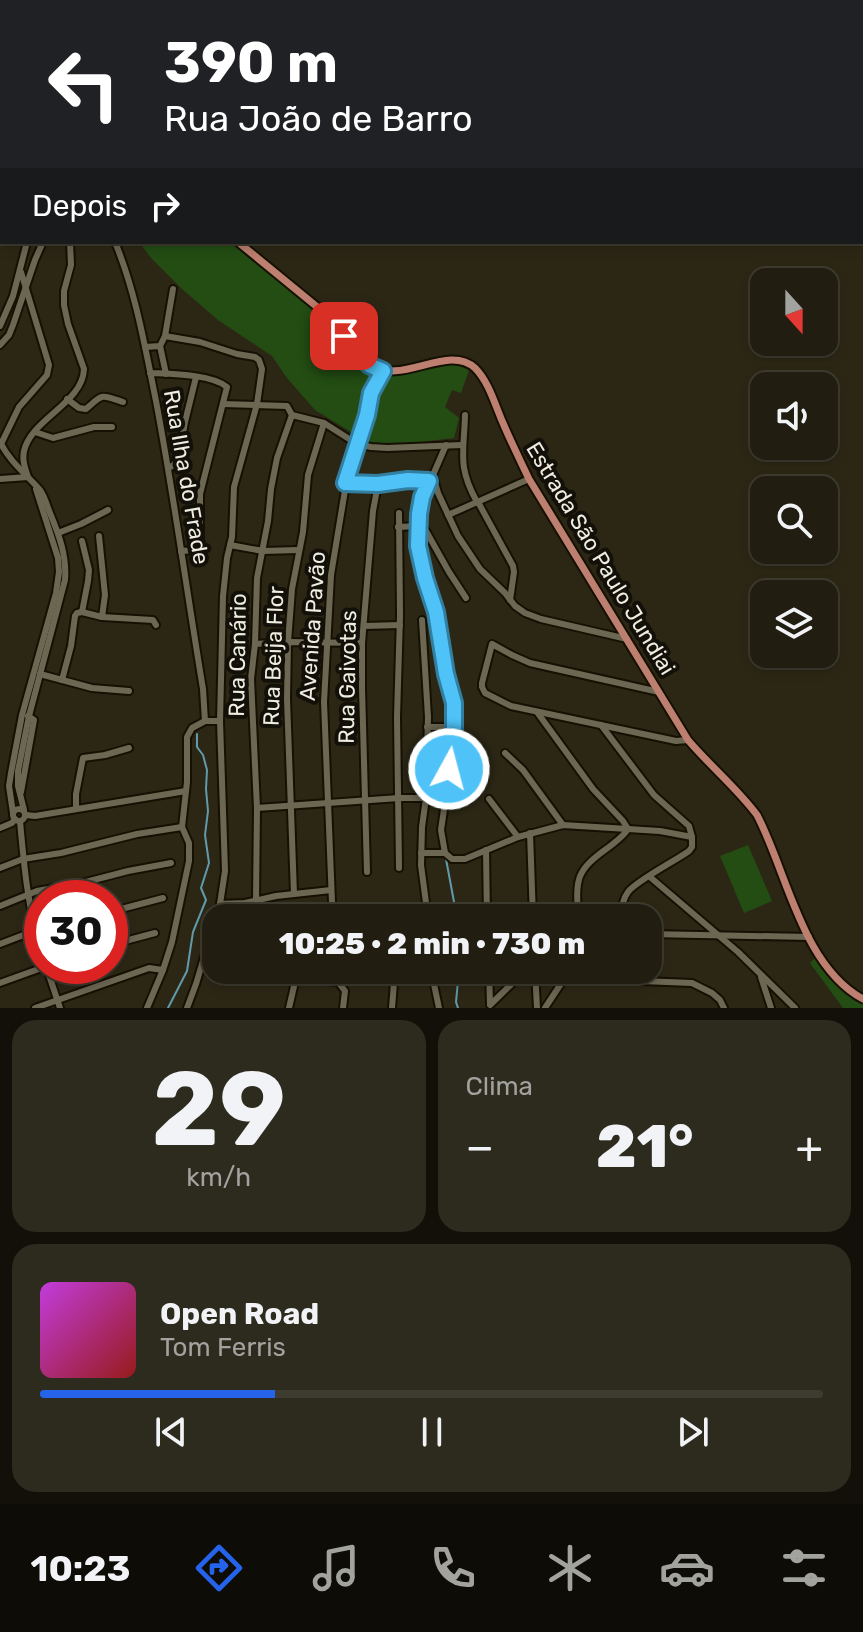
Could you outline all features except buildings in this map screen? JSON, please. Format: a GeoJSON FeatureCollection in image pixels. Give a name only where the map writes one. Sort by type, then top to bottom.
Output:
{"type":"FeatureCollection","features":[{"type":"Feature","properties":{"kind":"main road"},"geometry":{"type":"LineString","coordinates":[[240,244],[327,315],[369,365],[383,371]]}},
{"type":"Feature","properties":{"kind":"main road","name":"Estrada São Paulo Jundiai"},"geometry":{"type":"LineString","coordinates":[[383,371],[408,370],[454,360],[472,367],[487,385],[529,479],[688,740],[757,815],[809,937],[834,976],[863,999]]}},
{"type":"Feature","properties":{"kind":"street"},"geometry":{"type":"LineString","coordinates":[[0,326],[21,272],[27,244]]}},
{"type":"Feature","properties":{"kind":"street"},"geometry":{"type":"LineString","coordinates":[[0,345],[9,335],[42,244]]}},
{"type":"Feature","properties":{"kind":"street"},"geometry":{"type":"LineString","coordinates":[[28,477],[23,460],[27,443],[82,382],[84,369],[64,305],[64,291],[71,265],[70,244]]}},
{"type":"Feature","properties":{"kind":"street","name":"Rua Ilha do Frade"},"geometry":{"type":"LineString","coordinates":[[116,244],[132,289],[168,468],[203,689],[205,721]]}},
{"type":"Feature","properties":{"kind":"street"},"geometry":{"type":"LineString","coordinates":[[20,816],[9,786],[59,572],[42,494],[14,465],[0,443],[19,407],[47,375],[49,365],[21,272]]}},
{"type":"Feature","properties":{"kind":"street"},"geometry":{"type":"LineString","coordinates":[[166,374],[160,346],[165,336],[173,289]]}},
{"type":"Feature","properties":{"kind":"street"},"geometry":{"type":"LineString","coordinates":[[165,336],[258,358],[262,369],[257,404],[234,487],[225,573],[220,721],[226,863],[220,904]]}},
{"type":"Feature","properties":{"kind":"street"},"geometry":{"type":"LineString","coordinates":[[145,347],[160,346]]}},
{"type":"Feature","properties":{"kind":"street","name":"Avenida Pavão"},"geometry":{"type":"LineString","coordinates":[[330,904],[324,702],[332,567],[345,483],[371,393],[383,371]]}},
{"type":"Feature","properties":{"kind":"street"},"geometry":{"type":"LineString","coordinates":[[150,373],[196,377],[225,385],[227,390],[200,494],[200,545],[197,550],[181,551]]}},
{"type":"Feature","properties":{"kind":"street"},"geometry":{"type":"LineString","coordinates":[[168,468],[179,456],[196,377]]}},
{"type":"Feature","properties":{"kind":"street"},"geometry":{"type":"LineString","coordinates":[[67,399],[83,409],[101,396],[123,402]]}},
{"type":"Feature","properties":{"kind":"street"},"geometry":{"type":"LineString","coordinates":[[223,404],[287,406],[292,415],[324,423],[357,444],[371,447],[462,445]]}},
{"type":"Feature","properties":{"kind":"street","name":"Rua Canário"},"geometry":{"type":"LineString","coordinates":[[256,900],[257,808],[251,679],[257,578],[277,458],[292,415]]}},
{"type":"Feature","properties":{"kind":"street"},"geometry":{"type":"LineString","coordinates":[[465,415],[462,445],[465,477],[513,566],[510,600]]}},
{"type":"Feature","properties":{"kind":"street","name":"Rua Beija Flor"},"geometry":{"type":"LineString","coordinates":[[294,894],[288,642],[308,475],[324,423]]}},
{"type":"Feature","properties":{"kind":"street"},"geometry":{"type":"LineString","coordinates":[[35,432],[53,438],[94,427],[112,427]]}},
{"type":"Feature","properties":{"kind":"street"},"geometry":{"type":"LineString","coordinates":[[446,445],[422,497],[418,526],[420,561],[436,612],[454,703],[454,727],[441,830],[445,853],[452,859],[465,859],[518,837],[563,825],[660,831],[692,837]]}},
{"type":"Feature","properties":{"kind":"street"},"geometry":{"type":"LineString","coordinates":[[0,479],[28,477]]}},
{"type":"Feature","properties":{"kind":"street"},"geometry":{"type":"LineString","coordinates":[[345,483],[378,484],[431,478]]}},
{"type":"Feature","properties":{"kind":"street"},"geometry":{"type":"LineString","coordinates":[[431,478],[470,556],[515,606],[534,617],[627,639]]}},
{"type":"Feature","properties":{"kind":"street"},"geometry":{"type":"LineString","coordinates":[[448,515],[529,479]]}},
{"type":"Feature","properties":{"kind":"street","name":"Rua Gaivotas"},"geometry":{"type":"LineString","coordinates":[[367,872],[362,643],[378,484]]}},
{"type":"Feature","properties":{"kind":"street"},"geometry":{"type":"LineString","coordinates":[[58,533],[108,510]]}},
{"type":"Feature","properties":{"kind":"street"},"geometry":{"type":"LineString","coordinates":[[399,513],[399,868]]}},
{"type":"Feature","properties":{"kind":"street"},"geometry":{"type":"LineString","coordinates":[[25,880],[18,771],[26,716],[65,580],[66,565],[58,533],[50,523]]}},
{"type":"Feature","properties":{"kind":"street"},"geometry":{"type":"LineString","coordinates":[[398,527],[418,526],[426,531],[466,598]]}},
{"type":"Feature","properties":{"kind":"street"},"geometry":{"type":"LineString","coordinates":[[99,536],[105,595],[102,617]]}},
{"type":"Feature","properties":{"kind":"street"},"geometry":{"type":"LineString","coordinates":[[82,541],[89,570],[82,612]]}},
{"type":"Feature","properties":{"kind":"street"},"geometry":{"type":"LineString","coordinates":[[230,545],[263,551],[298,550]]}},
{"type":"Feature","properties":{"kind":"street"},"geometry":{"type":"LineString","coordinates":[[62,680],[77,613],[153,620],[156,625]]}},
{"type":"Feature","properties":{"kind":"street"},"geometry":{"type":"LineString","coordinates":[[601,632],[613,617]]}},
{"type":"Feature","properties":{"kind":"street"},"geometry":{"type":"LineString","coordinates":[[422,620],[427,727],[421,853],[426,904]]}},
{"type":"Feature","properties":{"kind":"street"},"geometry":{"type":"LineString","coordinates":[[364,626],[400,625]]}},
{"type":"Feature","properties":{"kind":"street"},"geometry":{"type":"LineString","coordinates":[[255,644],[362,643]]}},
{"type":"Feature","properties":{"kind":"street"},"geometry":{"type":"LineString","coordinates":[[659,692],[530,663],[492,644],[482,683],[483,690],[511,706],[676,741],[688,740]]}},
{"type":"Feature","properties":{"kind":"street"},"geometry":{"type":"LineString","coordinates":[[40,674],[92,688],[129,691]]}},
{"type":"Feature","properties":{"kind":"street"},"geometry":{"type":"LineString","coordinates":[[537,712],[593,789],[628,829]]}},
{"type":"Feature","properties":{"kind":"street"},"geometry":{"type":"LineString","coordinates":[[141,1008],[147,1008],[163,970],[189,861],[189,843],[182,827],[187,737],[190,731],[205,721],[220,721]]}},
{"type":"Feature","properties":{"kind":"street"},"geometry":{"type":"LineString","coordinates":[[601,725],[654,795],[685,821],[692,837],[689,851],[628,892],[623,904]]}},
{"type":"Feature","properties":{"kind":"street"},"geometry":{"type":"LineString","coordinates":[[427,727],[454,727]]}},
{"type":"Feature","properties":{"kind":"street"},"geometry":{"type":"LineString","coordinates":[[76,809],[83,758],[129,748]]}},
{"type":"Feature","properties":{"kind":"street"},"geometry":{"type":"LineString","coordinates":[[505,753],[523,770],[563,825]]}},
{"type":"Feature","properties":{"kind":"street"},"geometry":{"type":"LineString","coordinates":[[0,828],[20,816],[186,791]]}},
{"type":"Feature","properties":{"kind":"street"},"geometry":{"type":"LineString","coordinates":[[257,808],[426,798]]}},
{"type":"Feature","properties":{"kind":"street"},"geometry":{"type":"LineString","coordinates":[[489,799],[518,837]]}},
{"type":"Feature","properties":{"kind":"street"},"geometry":{"type":"LineString","coordinates":[[0,868],[23,859],[182,827]]}},
{"type":"Feature","properties":{"kind":"street"},"geometry":{"type":"LineString","coordinates":[[578,904],[577,882],[582,870],[628,829]]}},
{"type":"Feature","properties":{"kind":"street"},"geometry":{"type":"LineString","coordinates":[[530,833],[533,904]]}},
{"type":"Feature","properties":{"kind":"street"},"geometry":{"type":"LineString","coordinates":[[486,850],[487,904]]}},
{"type":"Feature","properties":{"kind":"street"},"geometry":{"type":"LineString","coordinates":[[421,853],[445,853]]}},
{"type":"Feature","properties":{"kind":"street"},"geometry":{"type":"LineString","coordinates":[[91,880],[171,863]]}},
{"type":"Feature","properties":{"kind":"street"},"geometry":{"type":"LineString","coordinates":[[650,877],[719,936],[795,1008]]}},
{"type":"Feature","properties":{"kind":"street"},"geometry":{"type":"LineString","coordinates":[[232,904],[331,890]]}},
{"type":"Feature","properties":{"kind":"street"},"geometry":{"type":"LineString","coordinates":[[0,906],[24,895]]}},
{"type":"Feature","properties":{"kind":"street"},"geometry":{"type":"LineString","coordinates":[[128,907],[163,898]]}},
{"type":"Feature","properties":{"kind":"street"},"geometry":{"type":"LineString","coordinates":[[128,940],[155,933]]}},
{"type":"Feature","properties":{"kind":"street"},"geometry":{"type":"LineString","coordinates":[[662,934],[809,937]]}},
{"type":"Feature","properties":{"kind":"street"},"geometry":{"type":"LineString","coordinates":[[0,944],[24,935]]}},
{"type":"Feature","properties":{"kind":"street"},"geometry":{"type":"LineString","coordinates":[[35,1008],[149,968],[163,970]]}},
{"type":"Feature","properties":{"kind":"street"},"geometry":{"type":"LineString","coordinates":[[187,1008],[202,968]]}},
{"type":"Feature","properties":{"kind":"street"},"geometry":{"type":"LineString","coordinates":[[0,983],[24,974]]}},
{"type":"Feature","properties":{"kind":"street"},"geometry":{"type":"LineString","coordinates":[[760,974],[771,1008]]}},
{"type":"Feature","properties":{"kind":"street"},"geometry":{"type":"LineString","coordinates":[[662,982],[692,983],[712,993],[724,1008]]}},
{"type":"Feature","properties":{"kind":"street"},"geometry":{"type":"LineString","coordinates":[[52,984],[60,1008]]}},
{"type":"Feature","properties":{"kind":"street"},"geometry":{"type":"LineString","coordinates":[[289,1008],[294,984]]}},
{"type":"Feature","properties":{"kind":"street"},"geometry":{"type":"LineString","coordinates":[[340,984],[345,991],[343,1008]]}},
{"type":"Feature","properties":{"kind":"street"},"geometry":{"type":"LineString","coordinates":[[392,1008],[394,984]]}},
{"type":"Feature","properties":{"kind":"street"},"geometry":{"type":"LineString","coordinates":[[434,984],[439,1008]]}},
{"type":"Feature","properties":{"kind":"street"},"geometry":{"type":"LineString","coordinates":[[489,984],[490,1006]]}},
{"type":"Feature","properties":{"kind":"street"},"geometry":{"type":"LineString","coordinates":[[490,1006],[512,984]]}},
{"type":"Feature","properties":{"kind":"street"},"geometry":{"type":"LineString","coordinates":[[536,984],[537,1008]]}},
{"type":"Feature","properties":{"kind":"street"},"geometry":{"type":"LineString","coordinates":[[545,1008],[561,984]]}},
{"type":"Feature","properties":{"kind":"green space"},"geometry":{"type":"Polygon","coordinates":[[[141,244],[234,244],[321,316],[360,365],[377,373],[356,435],[315,410],[272,356],[218,320],[152,259],[141,244]]]}},
{"type":"Feature","properties":{"kind":"green space"},"geometry":{"type":"Polygon","coordinates":[[[455,364],[469,370],[461,393],[452,390],[445,407],[459,418],[454,438],[394,445],[362,442],[376,393],[386,376],[455,364]]]}},
{"type":"Feature","properties":{"kind":"green space"},"geometry":{"type":"Polygon","coordinates":[[[748,845],[772,901],[744,913],[720,856],[748,845]]]}},
{"type":"Feature","properties":{"kind":"green space"},"geometry":{"type":"Polygon","coordinates":[[[817,956],[863,1002],[863,1008],[843,1008],[810,963],[817,956]]]}},
{"type":"Feature","properties":{"kind":"waterway"},"geometry":{"type":"LineString","coordinates":[[168,1008],[187,971],[193,932],[206,900],[201,888],[209,863],[205,835],[207,770],[197,747],[197,734]]}},
{"type":"Feature","properties":{"kind":"waterway"},"geometry":{"type":"LineString","coordinates":[[446,859],[454,904]]}},
{"type":"Feature","properties":{"kind":"waterway"},"geometry":{"type":"LineString","coordinates":[[458,984],[458,1008]]}},
{"type":"Feature","properties":{"kind":"route"},"geometry":{"type":"LineString","coordinates":[[344,336],[369,365],[383,371],[371,393],[345,483],[429,481],[419,514],[418,546],[436,612],[454,703],[453,748],[449,769]]}}]}
